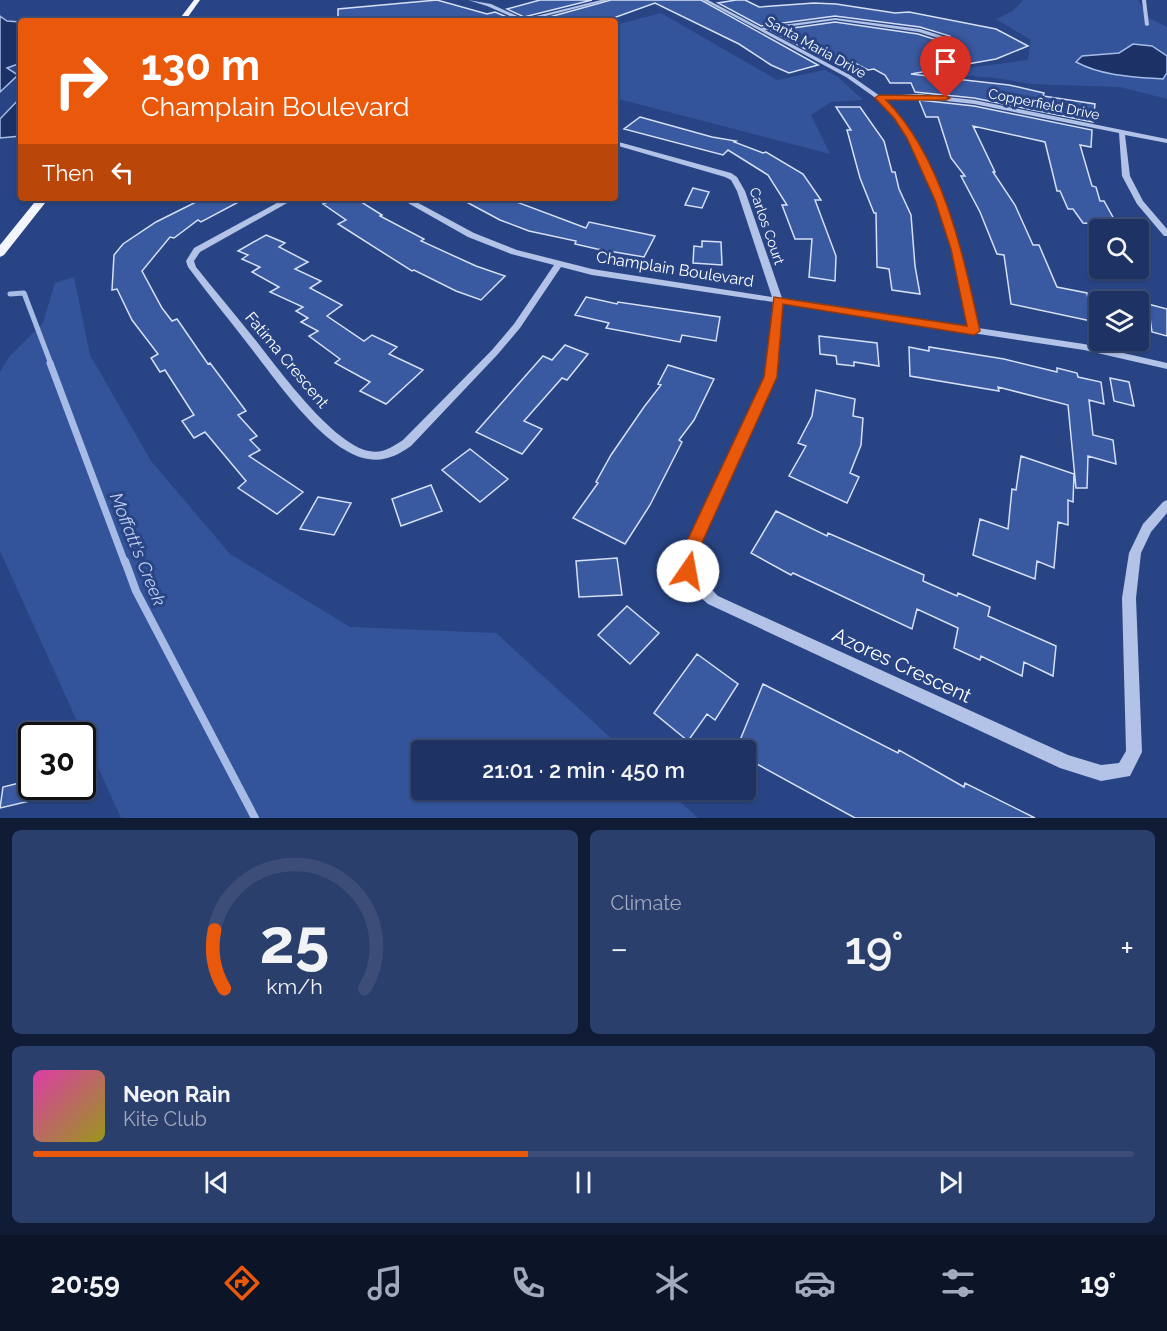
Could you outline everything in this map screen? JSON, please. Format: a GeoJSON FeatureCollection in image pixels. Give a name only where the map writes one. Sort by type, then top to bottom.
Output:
{"type":"FeatureCollection","features":[{"type":"Feature","properties":{"kind":"main road"},"geometry":{"type":"LineString","coordinates":[[184,18],[197,0]]}},
{"type":"Feature","properties":{"kind":"main road"},"geometry":{"type":"LineString","coordinates":[[0,253],[42,201]]}},
{"type":"Feature","properties":{"kind":"street"},"geometry":{"type":"LineString","coordinates":[[470,0],[489,5],[515,18]]}},
{"type":"Feature","properties":{"kind":"street"},"geometry":{"type":"LineString","coordinates":[[533,18],[607,0]]}},
{"type":"Feature","properties":{"kind":"street","name":"Santa Maria Drive"},"geometry":{"type":"LineString","coordinates":[[705,0],[848,76],[879,98],[897,116],[912,138],[940,200],[956,249],[974,331]]}},
{"type":"Feature","properties":{"kind":"street"},"geometry":{"type":"LineString","coordinates":[[1144,0],[1147,25]]}},
{"type":"Feature","properties":{"kind":"street"},"geometry":{"type":"LineString","coordinates":[[761,29],[821,19],[843,19],[920,31],[946,39]]}},
{"type":"Feature","properties":{"kind":"street","name":"Copperfield Drive"},"geometry":{"type":"LineString","coordinates":[[879,98],[946,98],[1167,141]]}},
{"type":"Feature","properties":{"kind":"street"},"geometry":{"type":"LineString","coordinates":[[1122,132],[1126,176],[1140,202],[1167,234]]}},
{"type":"Feature","properties":{"kind":"street","name":"Carlos Court"},"geometry":{"type":"LineString","coordinates":[[618,144],[706,168],[735,179],[778,300]]}},
{"type":"Feature","properties":{"kind":"street","name":"Fatima Crescent"},"geometry":{"type":"LineString","coordinates":[[287,201],[197,250],[190,261],[192,267],[316,420],[356,452],[376,457],[393,452],[407,443],[495,352],[517,326],[558,265]]}},
{"type":"Feature","properties":{"kind":"street","name":"Champlain Boulevard"},"geometry":{"type":"LineString","coordinates":[[409,201],[471,234],[514,252],[558,265],[1084,347],[1167,366]]}},
{"type":"Feature","properties":{"kind":"street","name":"Azores Crescent"},"geometry":{"type":"LineString","coordinates":[[778,300],[770,377],[688,556],[688,571],[697,587],[713,600],[1066,762],[1101,773],[1124,770],[1134,752],[1129,598],[1135,553],[1147,528],[1167,505]]}},
{"type":"Feature","properties":{"kind":"shaded area"},"geometry":{"type":"Polygon","coordinates":[[[1023,0],[1138,0],[1149,18],[1167,27],[1167,56],[1152,46],[1133,44],[1119,53],[1082,56],[1163,79],[1167,73],[1167,99],[1120,87],[1031,84],[996,78],[923,72],[903,63],[912,56],[967,68],[1028,60],[1031,40],[996,19],[1013,11],[1023,0]]]}},
{"type":"Feature","properties":{"kind":"shaded area"},"geometry":{"type":"Polygon","coordinates":[[[661,13],[777,80],[825,70],[838,77],[863,100],[831,102],[811,115],[830,154],[618,99],[618,24],[661,13]]]}},
{"type":"Feature","properties":{"kind":"shaded area"},"geometry":{"type":"Polygon","coordinates":[[[0,16],[7,21],[18,22],[18,64],[7,68],[18,75],[0,92],[0,16]]]}},
{"type":"Feature","properties":{"kind":"shaded area"},"geometry":{"type":"Polygon","coordinates":[[[1133,44],[1152,46],[1167,56],[1167,73],[1163,79],[1107,73],[1076,62],[1082,56],[1119,53],[1133,44]]]}},
{"type":"Feature","properties":{"kind":"shaded area"},"geometry":{"type":"Polygon","coordinates":[[[18,100],[18,136],[0,138],[0,119],[18,100]]]}},
{"type":"Feature","properties":{"kind":"shaded area"},"geometry":{"type":"Polygon","coordinates":[[[74,277],[90,355],[151,461],[230,554],[350,627],[496,633],[613,740],[411,740],[411,800],[678,800],[698,818],[121,818],[96,763],[96,722],[77,722],[0,551],[0,372],[9,357],[43,323],[55,283],[74,277]]]}},
{"type":"Feature","properties":{"kind":"building"},"geometry":{"type":"Polygon","coordinates":[[[437,0],[487,14],[495,12],[509,18],[338,18],[338,9],[437,0]]]}},
{"type":"Feature","properties":{"kind":"building"},"geometry":{"type":"Polygon","coordinates":[[[540,0],[592,0],[524,17],[507,9],[540,0]]]}},
{"type":"Feature","properties":{"kind":"building"},"geometry":{"type":"Polygon","coordinates":[[[611,0],[701,0],[818,65],[789,73],[771,65],[739,44],[655,3],[613,18],[546,18],[611,0]]]}},
{"type":"Feature","properties":{"kind":"building"},"geometry":{"type":"Polygon","coordinates":[[[745,0],[759,7],[814,3],[895,13],[909,12],[996,29],[1028,46],[996,59],[911,74],[1009,85],[1044,93],[1043,96],[1095,104],[1093,122],[974,98],[915,92],[911,83],[890,83],[885,75],[874,69],[868,70],[843,57],[829,62],[772,31],[835,22],[918,34],[946,43],[951,39],[950,36],[920,27],[835,16],[761,26],[718,3],[745,0]]]}},
{"type":"Feature","properties":{"kind":"building"},"geometry":{"type":"Polygon","coordinates":[[[919,100],[974,106],[1092,130],[1091,147],[1080,145],[1092,186],[1096,187],[1100,201],[1104,201],[1114,219],[1089,219],[1089,223],[1083,223],[1073,209],[1068,209],[1060,191],[1057,191],[1045,142],[973,126],[995,172],[993,172],[1015,205],[1033,245],[1039,245],[1057,287],[1087,293],[1089,321],[1011,304],[1004,255],[997,254],[980,212],[961,176],[965,176],[951,158],[938,117],[926,117],[919,100]]]}},
{"type":"Feature","properties":{"kind":"building"},"geometry":{"type":"Polygon","coordinates":[[[836,107],[860,107],[884,141],[892,172],[895,172],[899,189],[911,215],[920,294],[892,290],[889,269],[877,267],[876,213],[874,213],[860,178],[847,130],[851,130],[836,107]]]}},
{"type":"Feature","properties":{"kind":"building"},"geometry":{"type":"Polygon","coordinates":[[[640,117],[712,137],[736,141],[734,142],[763,153],[766,152],[803,174],[821,200],[815,200],[836,256],[835,281],[809,277],[812,239],[795,239],[782,205],[787,205],[768,175],[728,150],[723,155],[624,129],[640,117]]]}},
{"type":"Feature","properties":{"kind":"building"},"geometry":{"type":"Polygon","coordinates":[[[693,188],[709,192],[702,208],[685,205],[693,188]]]}},
{"type":"Feature","properties":{"kind":"building"},"geometry":{"type":"Polygon","coordinates":[[[198,201],[240,201],[201,222],[198,220],[174,238],[170,237],[142,271],[162,308],[172,321],[177,319],[208,364],[210,363],[246,411],[238,415],[257,436],[250,440],[260,450],[249,456],[303,492],[277,514],[238,488],[246,481],[205,432],[194,438],[182,421],[194,415],[165,370],[160,372],[151,358],[158,354],[132,320],[117,289],[112,290],[114,255],[123,244],[156,222],[198,201]]]}},
{"type":"Feature","properties":{"kind":"building"},"geometry":{"type":"Polygon","coordinates":[[[330,201],[360,201],[382,215],[380,216],[424,239],[421,241],[476,266],[505,276],[481,300],[456,291],[412,271],[338,224],[346,220],[323,204],[330,201]]]}},
{"type":"Feature","properties":{"kind":"building"},"geometry":{"type":"Polygon","coordinates":[[[465,201],[514,201],[586,228],[589,222],[655,236],[644,257],[575,244],[576,241],[529,231],[500,220],[465,201]]]}},
{"type":"Feature","properties":{"kind":"building"},"geometry":{"type":"Polygon","coordinates":[[[266,235],[285,243],[279,247],[308,262],[295,269],[321,281],[310,288],[342,305],[327,316],[364,341],[372,335],[397,347],[389,354],[423,370],[386,404],[360,391],[370,382],[335,363],[340,359],[309,336],[318,331],[301,322],[308,318],[296,311],[303,307],[270,292],[279,287],[252,272],[260,267],[242,259],[248,255],[238,251],[266,235]]]}},
{"type":"Feature","properties":{"kind":"building"},"geometry":{"type":"Polygon","coordinates":[[[702,241],[721,242],[722,265],[693,263],[694,246],[702,247],[702,241]]]}},
{"type":"Feature","properties":{"kind":"building"},"geometry":{"type":"Polygon","coordinates":[[[586,297],[617,304],[618,302],[720,317],[716,341],[682,335],[680,342],[606,328],[609,323],[575,315],[586,297]]]}},
{"type":"Feature","properties":{"kind":"building"},"geometry":{"type":"Polygon","coordinates":[[[1149,304],[1167,309],[1167,336],[1152,332],[1149,304]]]}},
{"type":"Feature","properties":{"kind":"building"},"geometry":{"type":"Polygon","coordinates":[[[819,336],[877,343],[879,366],[854,362],[854,366],[837,364],[836,356],[820,354],[819,336]]]}},
{"type":"Feature","properties":{"kind":"building"},"geometry":{"type":"Polygon","coordinates":[[[565,345],[588,354],[567,380],[562,378],[524,421],[542,429],[522,454],[476,432],[543,356],[552,360],[565,345]]]}},
{"type":"Feature","properties":{"kind":"building"},"geometry":{"type":"Polygon","coordinates":[[[909,347],[929,351],[929,347],[1004,359],[1057,372],[1057,368],[1077,373],[1078,377],[1101,382],[1104,404],[1089,400],[1093,435],[1113,440],[1116,464],[1088,456],[1087,488],[1076,488],[1068,405],[998,387],[999,391],[910,376],[909,347]]]}},
{"type":"Feature","properties":{"kind":"building"},"geometry":{"type":"Polygon","coordinates":[[[668,365],[714,379],[694,420],[679,440],[682,442],[650,505],[625,544],[573,518],[598,483],[596,482],[611,455],[661,385],[658,384],[668,365]]]}},
{"type":"Feature","properties":{"kind":"building"},"geometry":{"type":"Polygon","coordinates":[[[1110,378],[1129,382],[1134,406],[1114,401],[1110,378]]]}},
{"type":"Feature","properties":{"kind":"building"},"geometry":{"type":"Polygon","coordinates":[[[816,390],[855,399],[853,416],[863,418],[861,445],[850,473],[859,477],[847,503],[789,476],[806,446],[798,443],[812,416],[816,390]]]}},
{"type":"Feature","properties":{"kind":"building"},"geometry":{"type":"Polygon","coordinates":[[[470,449],[508,479],[480,502],[442,470],[470,449]]]}},
{"type":"Feature","properties":{"kind":"building"},"geometry":{"type":"Polygon","coordinates":[[[1021,456],[1074,474],[1073,502],[1068,500],[1068,525],[1058,522],[1054,568],[1037,561],[1035,579],[973,555],[980,519],[1008,529],[1012,489],[1016,490],[1021,456]]]}},
{"type":"Feature","properties":{"kind":"building"},"geometry":{"type":"Polygon","coordinates":[[[431,485],[442,511],[401,526],[392,499],[431,485]]]}},
{"type":"Feature","properties":{"kind":"building"},"geometry":{"type":"Polygon","coordinates":[[[318,497],[351,503],[334,535],[300,529],[318,497]]]}},
{"type":"Feature","properties":{"kind":"building"},"geometry":{"type":"Polygon","coordinates":[[[776,511],[827,536],[828,533],[924,575],[923,581],[990,607],[988,616],[1056,646],[1053,676],[1024,662],[1022,676],[981,656],[980,660],[954,648],[958,628],[917,609],[912,629],[793,573],[791,575],[751,553],[776,511]]]}},
{"type":"Feature","properties":{"kind":"building"},"geometry":{"type":"Polygon","coordinates":[[[617,558],[622,595],[579,597],[576,561],[617,558]]]}},
{"type":"Feature","properties":{"kind":"building"},"geometry":{"type":"Polygon","coordinates":[[[627,606],[659,633],[630,664],[598,635],[627,606]]]}},
{"type":"Feature","properties":{"kind":"building"},"geometry":{"type":"Polygon","coordinates":[[[697,654],[738,684],[715,720],[707,714],[689,740],[654,713],[697,654]]]}},
{"type":"Feature","properties":{"kind":"building"},"geometry":{"type":"Polygon","coordinates":[[[763,684],[898,753],[899,750],[964,787],[965,783],[1035,818],[855,818],[756,764],[756,740],[740,740],[763,684]]]}},
{"type":"Feature","properties":{"kind":"building"},"geometry":{"type":"Polygon","coordinates":[[[18,783],[18,800],[30,801],[0,808],[3,787],[18,783]]]}},
{"type":"Feature","properties":{"kind":"waterway","name":"Moffatt's Creek"},"geometry":{"type":"LineString","coordinates":[[10,294],[24,293],[51,364]]}},
{"type":"Feature","properties":{"kind":"waterway","name":"Moffatt's Creek"},"geometry":{"type":"LineString","coordinates":[[50,363],[125,563]]}},
{"type":"Feature","properties":{"kind":"waterway","name":"Moffatt's Creek"},"geometry":{"type":"LineString","coordinates":[[125,561],[136,591],[255,818]]}},
{"type":"Feature","properties":{"kind":"route"},"geometry":{"type":"LineString","coordinates":[[688,571],[688,556],[770,377],[778,300],[974,331],[956,249],[940,200],[912,138],[897,116],[879,98],[919,96],[946,98]]}}]}
